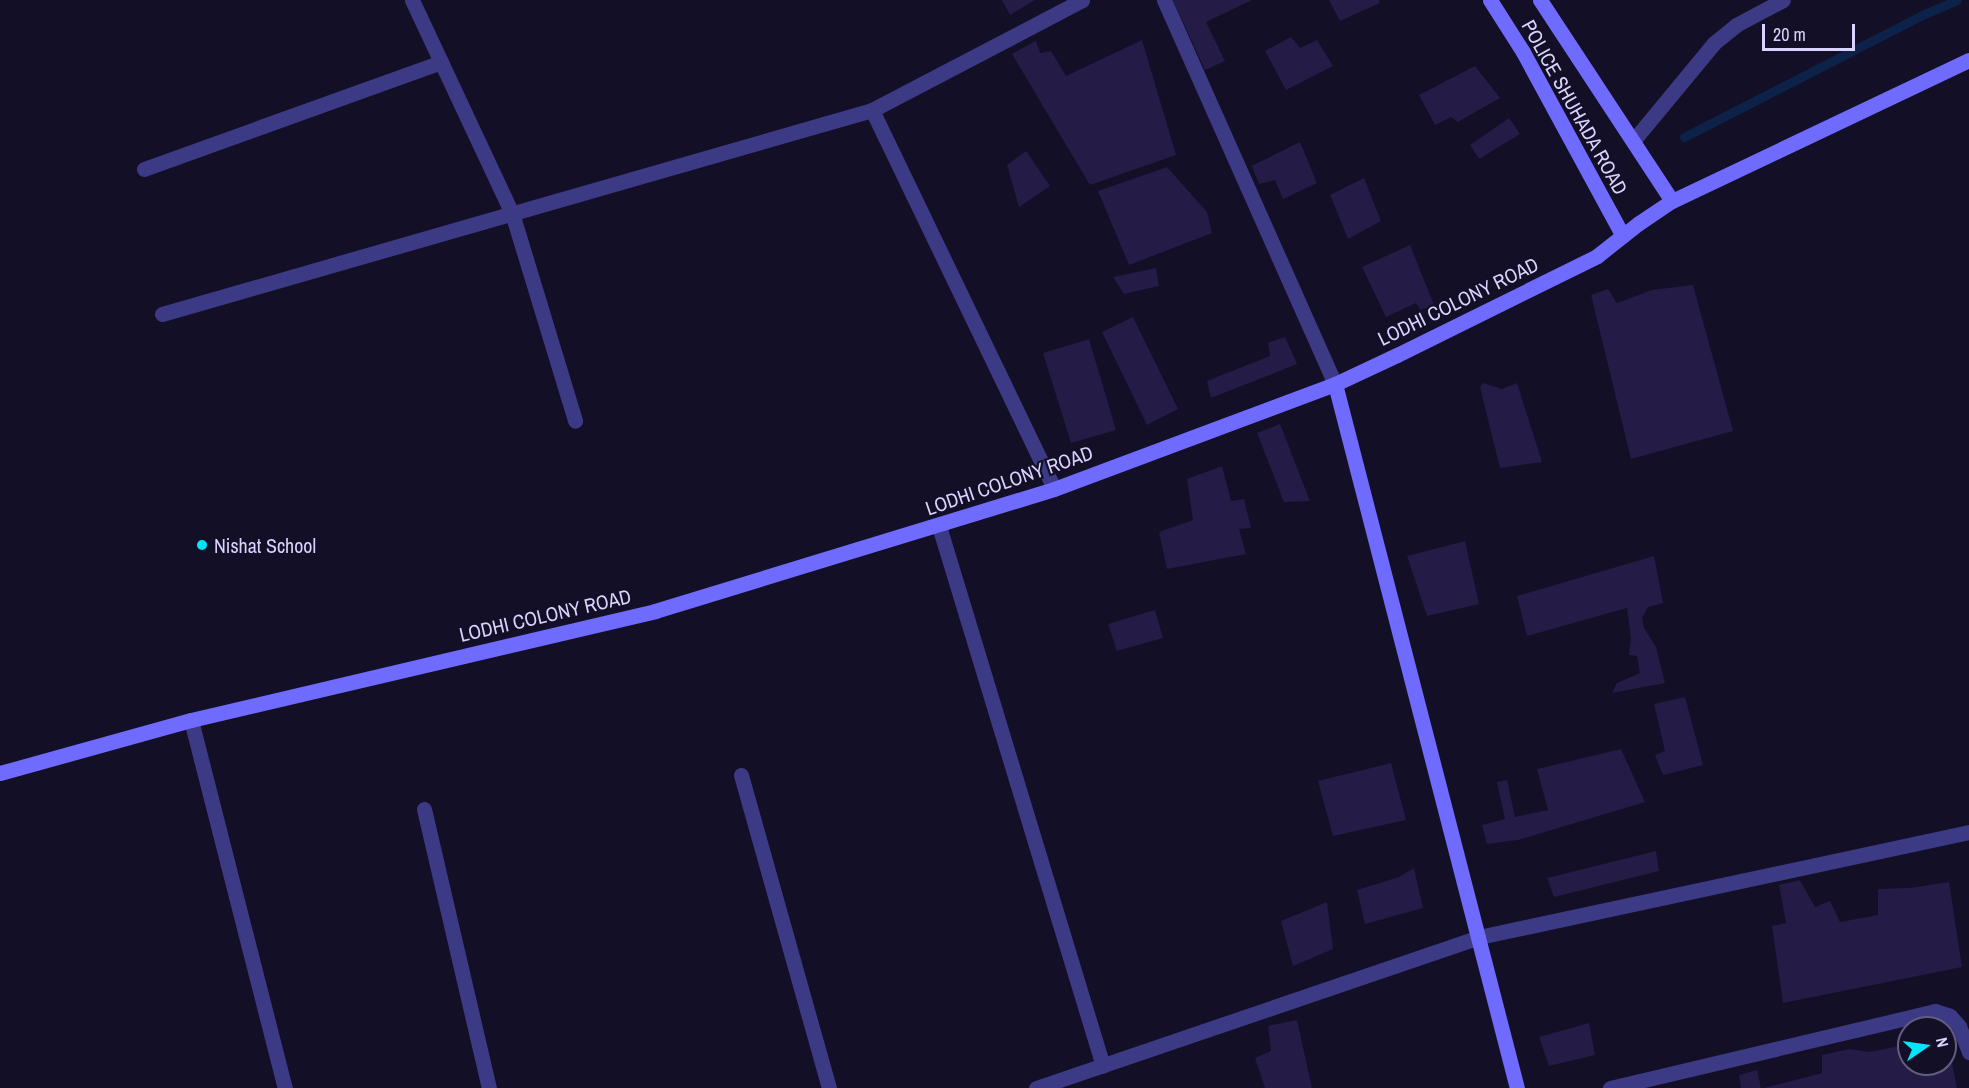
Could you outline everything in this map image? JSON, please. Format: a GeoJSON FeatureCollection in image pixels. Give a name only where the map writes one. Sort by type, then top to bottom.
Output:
{"type":"FeatureCollection","features":[{"type":"Feature","properties":{"kind":"main road","name":"POLICE SHUHADA ROAD"},"geometry":{"type":"LineString","coordinates":[[1490,0],[1523,52],[1623,236]]}},
{"type":"Feature","properties":{"kind":"main road","name":"POLICE SHUHADA ROAD"},"geometry":{"type":"LineString","coordinates":[[1540,0],[1672,201]]}},
{"type":"Feature","properties":{"kind":"main road","name":"LODHI COLONY ROAD"},"geometry":{"type":"LineString","coordinates":[[0,773],[191,720],[655,611],[1054,489],[1335,384],[1597,256],[1672,201],[1969,60]]}},
{"type":"Feature","properties":{"kind":"main road"},"geometry":{"type":"LineString","coordinates":[[1335,384],[1517,1088]]}},
{"type":"Feature","properties":{"kind":"street"},"geometry":{"type":"LineString","coordinates":[[412,0],[512,213],[575,421]]}},
{"type":"Feature","properties":{"kind":"street"},"geometry":{"type":"LineString","coordinates":[[162,314],[872,110],[1082,0]]}},
{"type":"Feature","properties":{"kind":"street"},"geometry":{"type":"LineString","coordinates":[[1164,0],[1335,384]]}},
{"type":"Feature","properties":{"kind":"street"},"geometry":{"type":"LineString","coordinates":[[1633,141],[1713,43],[1736,25],[1784,0]]}},
{"type":"Feature","properties":{"kind":"street"},"geometry":{"type":"LineString","coordinates":[[144,169],[441,62]]}},
{"type":"Feature","properties":{"kind":"street"},"geometry":{"type":"LineString","coordinates":[[872,110],[1054,489]]}},
{"type":"Feature","properties":{"kind":"street"},"geometry":{"type":"LineString","coordinates":[[939,526],[1103,1066]]}},
{"type":"Feature","properties":{"kind":"street"},"geometry":{"type":"LineString","coordinates":[[191,720],[285,1088]]}},
{"type":"Feature","properties":{"kind":"street"},"geometry":{"type":"LineString","coordinates":[[741,775],[830,1088]]}},
{"type":"Feature","properties":{"kind":"street"},"geometry":{"type":"LineString","coordinates":[[424,808],[489,1088]]}},
{"type":"Feature","properties":{"kind":"street"},"geometry":{"type":"LineString","coordinates":[[1036,1088],[1479,937],[1969,832]]}},
{"type":"Feature","properties":{"kind":"street"},"geometry":{"type":"LineString","coordinates":[[1610,1088],[1935,1011],[1950,1016],[1959,1026],[1969,1052]]}},
{"type":"Feature","properties":{"kind":"building"},"geometry":{"type":"Polygon","coordinates":[[[1002,0],[1035,0],[1010,15],[1002,0]]]}},
{"type":"Feature","properties":{"kind":"building"},"geometry":{"type":"Polygon","coordinates":[[[1173,0],[1252,0],[1206,22],[1225,61],[1205,70],[1173,0]]]}},
{"type":"Feature","properties":{"kind":"building"},"geometry":{"type":"Polygon","coordinates":[[[1329,0],[1379,0],[1380,3],[1340,21],[1329,0]]]}},
{"type":"Feature","properties":{"kind":"building"},"geometry":{"type":"Polygon","coordinates":[[[1291,37],[1300,48],[1317,40],[1333,66],[1286,90],[1265,51],[1291,37]]]}},
{"type":"Feature","properties":{"kind":"building"},"geometry":{"type":"Polygon","coordinates":[[[1142,40],[1176,155],[1090,185],[1012,54],[1036,41],[1040,53],[1051,51],[1066,76],[1142,40]]]}},
{"type":"Feature","properties":{"kind":"building"},"geometry":{"type":"Polygon","coordinates":[[[1475,66],[1500,98],[1458,122],[1451,117],[1435,125],[1419,95],[1475,66]]]}},
{"type":"Feature","properties":{"kind":"building"},"geometry":{"type":"Polygon","coordinates":[[[1509,118],[1520,134],[1479,159],[1470,145],[1509,118]]]}},
{"type":"Feature","properties":{"kind":"building"},"geometry":{"type":"Polygon","coordinates":[[[1300,142],[1317,183],[1283,199],[1275,180],[1259,184],[1252,166],[1300,142]]]}},
{"type":"Feature","properties":{"kind":"building"},"geometry":{"type":"Polygon","coordinates":[[[1026,151],[1050,186],[1019,207],[1007,165],[1026,151]]]}},
{"type":"Feature","properties":{"kind":"building"},"geometry":{"type":"Polygon","coordinates":[[[1167,167],[1207,212],[1212,233],[1129,265],[1098,191],[1167,167]]]}},
{"type":"Feature","properties":{"kind":"building"},"geometry":{"type":"Polygon","coordinates":[[[1364,178],[1381,221],[1348,239],[1330,195],[1364,178]]]}},
{"type":"Feature","properties":{"kind":"building"},"geometry":{"type":"Polygon","coordinates":[[[1410,245],[1434,305],[1420,310],[1416,303],[1386,317],[1362,267],[1410,245]]]}},
{"type":"Feature","properties":{"kind":"building"},"geometry":{"type":"Polygon","coordinates":[[[1156,268],[1159,286],[1124,294],[1113,277],[1156,268]]]}},
{"type":"Feature","properties":{"kind":"building"},"geometry":{"type":"Polygon","coordinates":[[[1693,285],[1733,431],[1631,459],[1591,295],[1608,289],[1617,303],[1652,290],[1693,285]]]}},
{"type":"Feature","properties":{"kind":"building"},"geometry":{"type":"Polygon","coordinates":[[[1133,317],[1178,409],[1147,425],[1102,332],[1133,317]]]}},
{"type":"Feature","properties":{"kind":"building"},"geometry":{"type":"Polygon","coordinates":[[[1285,337],[1297,364],[1211,398],[1207,381],[1270,356],[1268,343],[1285,337]]]}},
{"type":"Feature","properties":{"kind":"building"},"geometry":{"type":"Polygon","coordinates":[[[1089,339],[1116,430],[1071,443],[1043,353],[1089,339]]]}},
{"type":"Feature","properties":{"kind":"building"},"geometry":{"type":"Polygon","coordinates":[[[1483,383],[1502,389],[1517,383],[1542,462],[1500,468],[1480,387],[1483,383]]]}},
{"type":"Feature","properties":{"kind":"building"},"geometry":{"type":"Polygon","coordinates":[[[1280,424],[1310,501],[1284,502],[1257,433],[1280,424]]]}},
{"type":"Feature","properties":{"kind":"building"},"geometry":{"type":"Polygon","coordinates":[[[1222,466],[1231,501],[1244,499],[1251,528],[1239,529],[1246,554],[1167,569],[1159,532],[1193,520],[1187,479],[1222,466]]]}},
{"type":"Feature","properties":{"kind":"building"},"geometry":{"type":"Polygon","coordinates":[[[1465,541],[1479,604],[1427,616],[1407,556],[1465,541]]]}},
{"type":"Feature","properties":{"kind":"building"},"geometry":{"type":"Polygon","coordinates":[[[1654,556],[1663,603],[1648,607],[1642,618],[1644,628],[1656,647],[1665,683],[1612,693],[1617,683],[1640,673],[1637,656],[1629,655],[1631,638],[1627,608],[1527,636],[1517,596],[1654,556]]]}},
{"type":"Feature","properties":{"kind":"building"},"geometry":{"type":"Polygon","coordinates":[[[1155,610],[1163,638],[1117,651],[1108,624],[1155,610]]]}},
{"type":"Feature","properties":{"kind":"building"},"geometry":{"type":"Polygon","coordinates":[[[1685,697],[1703,765],[1663,775],[1655,755],[1665,751],[1654,704],[1685,697]]]}},
{"type":"Feature","properties":{"kind":"building"},"geometry":{"type":"Polygon","coordinates":[[[1621,749],[1645,802],[1518,840],[1487,844],[1482,825],[1505,819],[1497,782],[1507,780],[1515,817],[1548,810],[1537,769],[1621,749]]]}},
{"type":"Feature","properties":{"kind":"building"},"geometry":{"type":"Polygon","coordinates":[[[1391,763],[1406,820],[1333,836],[1318,781],[1391,763]]]}},
{"type":"Feature","properties":{"kind":"building"},"geometry":{"type":"Polygon","coordinates":[[[1656,851],[1659,871],[1554,897],[1547,878],[1656,851]]]}},
{"type":"Feature","properties":{"kind":"building"},"geometry":{"type":"Polygon","coordinates":[[[1414,868],[1423,908],[1365,924],[1357,890],[1399,877],[1414,868]]]}},
{"type":"Feature","properties":{"kind":"building"},"geometry":{"type":"Polygon","coordinates":[[[1800,880],[1815,907],[1830,901],[1840,922],[1878,915],[1878,889],[1910,888],[1949,882],[1962,967],[1783,1003],[1772,926],[1786,923],[1779,885],[1800,880]]]}},
{"type":"Feature","properties":{"kind":"building"},"geometry":{"type":"Polygon","coordinates":[[[1327,902],[1333,949],[1293,966],[1281,921],[1327,902]]]}},
{"type":"Feature","properties":{"kind":"building"},"geometry":{"type":"Polygon","coordinates":[[[1297,1020],[1312,1088],[1265,1088],[1255,1058],[1271,1051],[1268,1026],[1297,1020]]]}},
{"type":"Feature","properties":{"kind":"building"},"geometry":{"type":"Polygon","coordinates":[[[1589,1023],[1595,1055],[1549,1066],[1539,1037],[1589,1023]]]}},
{"type":"Feature","properties":{"kind":"building"},"geometry":{"type":"Polygon","coordinates":[[[1897,1046],[1897,1076],[1955,1076],[1957,1088],[1764,1088],[1822,1073],[1822,1055],[1850,1049],[1869,1052],[1897,1046]]]}},
{"type":"Feature","properties":{"kind":"building"},"geometry":{"type":"Polygon","coordinates":[[[1757,1070],[1761,1088],[1741,1088],[1739,1075],[1757,1070]]]}},
{"type":"Feature","properties":{"kind":"waterway"},"geometry":{"type":"LineString","coordinates":[[1684,137],[1920,16],[1957,0]]}},
{"type":"Feature","properties":{"kind":"place","name":"Nishat School"},"geometry":{"type":"Point","coordinates":[202,545]}}]}
